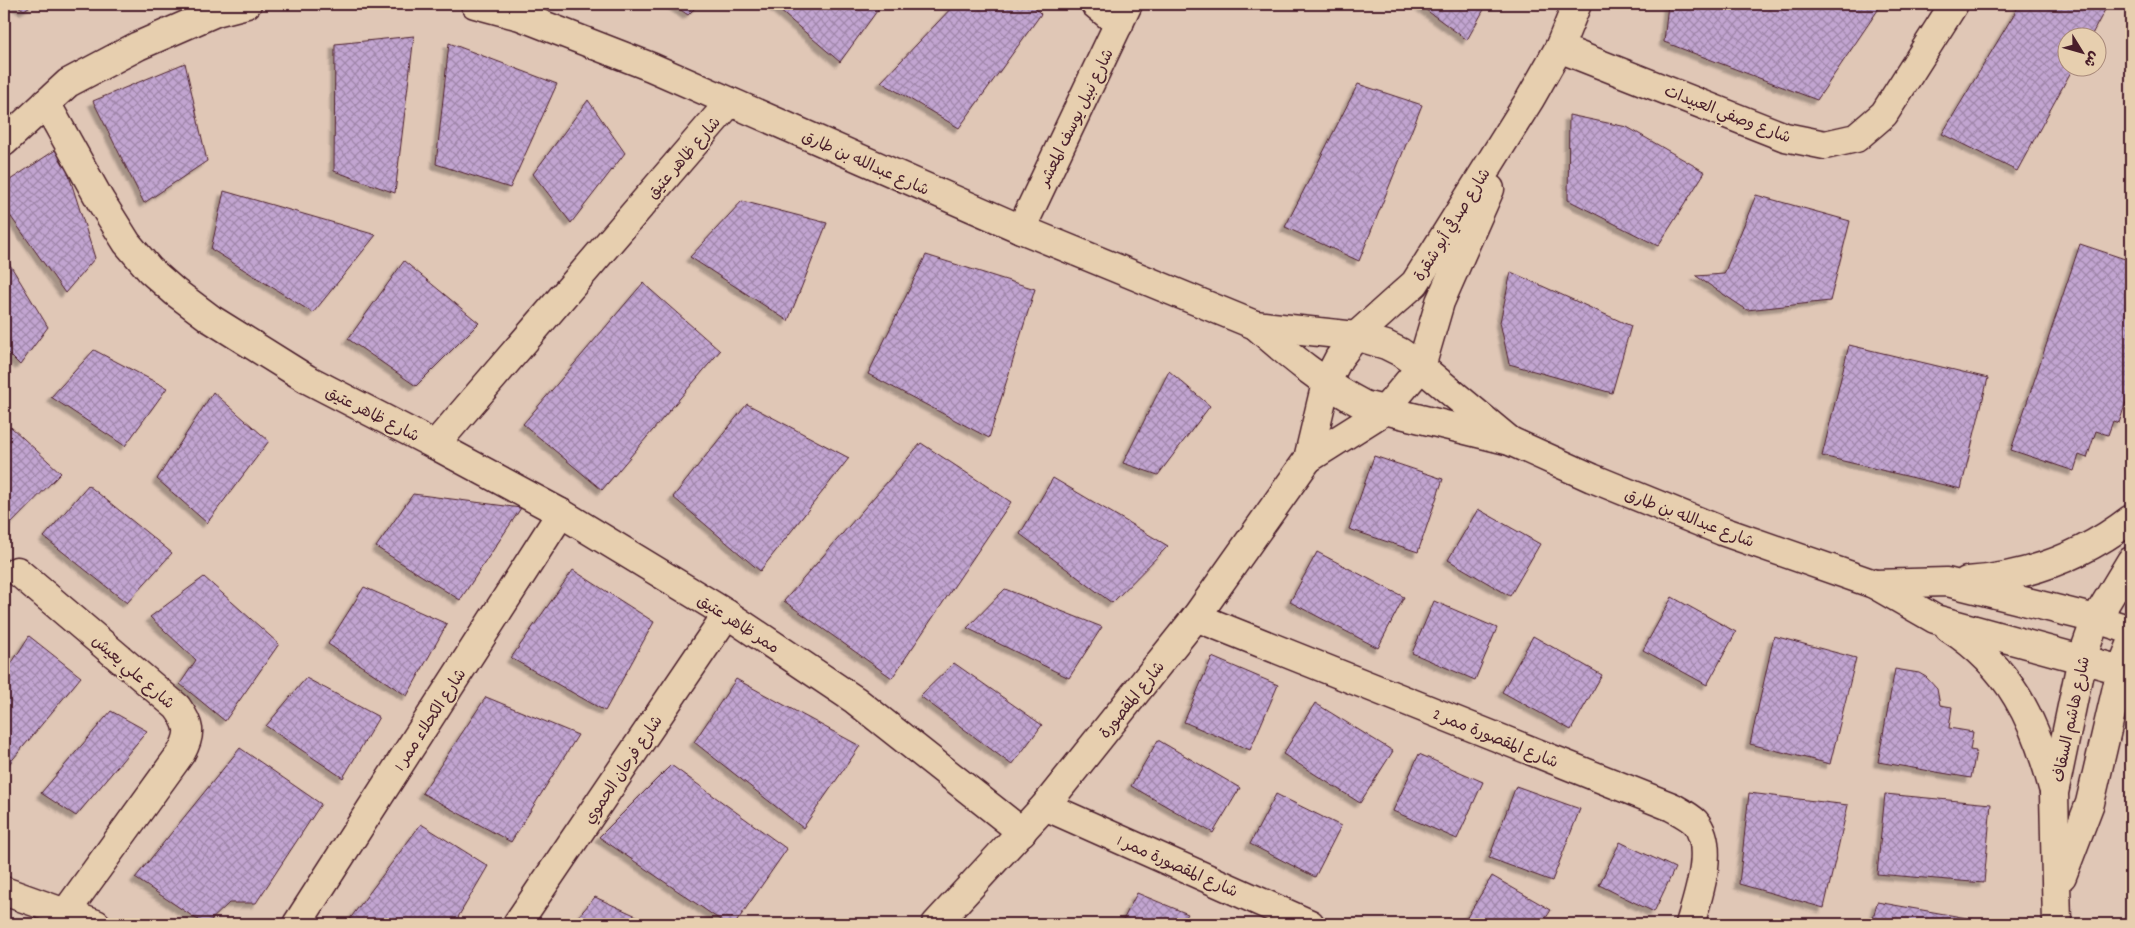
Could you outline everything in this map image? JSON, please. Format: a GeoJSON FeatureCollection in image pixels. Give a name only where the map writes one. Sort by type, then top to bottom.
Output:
{"type":"FeatureCollection","features":[{"type":"Feature","properties":{"kind":"street"},"geometry":{"type":"LineString","coordinates":[[4,142],[68,83],[138,46],[216,12],[247,4]]}},
{"type":"Feature","properties":{"kind":"street","name":"شارع عبدالله بن طارق"},"geometry":{"type":"LineString","coordinates":[[475,4],[520,16],[651,66],[1021,230],[1255,325],[1356,336],[1386,346],[1400,352],[1422,367],[1510,441]]}},
{"type":"Feature","properties":{"kind":"street"},"geometry":{"type":"LineString","coordinates":[[1095,4],[1124,14]]}},
{"type":"Feature","properties":{"kind":"street","name":"شارع صدقي أبو شقرة"},"geometry":{"type":"LineString","coordinates":[[1356,336],[1415,283],[1530,99],[1559,48],[1578,4]]}},
{"type":"Feature","properties":{"kind":"street","name":"شارع وصفي العبيدات"},"geometry":{"type":"LineString","coordinates":[[1559,48],[1785,137],[1825,145],[1856,138],[1884,114],[1954,4]]}},
{"type":"Feature","properties":{"kind":"street","name":"شارع نبيل يوسف المعشر"},"geometry":{"type":"LineString","coordinates":[[1021,230],[1124,14]]}},
{"type":"Feature","properties":{"kind":"street","name":"شارع صدقي أبو شقرة"},"geometry":{"type":"LineString","coordinates":[[1422,367],[1440,302],[1530,99]]}},
{"type":"Feature","properties":{"kind":"street","name":"شارع ظاهر عتيق"},"geometry":{"type":"LineString","coordinates":[[46,103],[100,200],[127,243],[150,270],[175,292],[211,319],[307,379],[435,445],[730,102]]}},
{"type":"Feature","properties":{"kind":"street","name":"شارع عبدالله بن طارق"},"geometry":{"type":"LineString","coordinates":[[1255,325],[1295,360],[1326,383],[1364,405],[1510,441],[1592,478],[1722,531],[1874,584],[1935,619],[2122,670]]}},
{"type":"Feature","properties":{"kind":"street","name":"شارع المقصورة"},"geometry":{"type":"LineString","coordinates":[[936,924],[1045,806],[1196,617],[1308,459],[1326,383],[1339,358],[1356,336]]}},
{"type":"Feature","properties":{"kind":"street","name":"شارع المقصورة"},"geometry":{"type":"LineString","coordinates":[[1308,459],[1384,411],[1422,367]]}},
{"type":"Feature","properties":{"kind":"street","name":"ممر ظاهر عتيق"},"geometry":{"type":"LineString","coordinates":[[435,445],[561,513],[727,614],[855,700],[1022,832]]}},
{"type":"Feature","properties":{"kind":"street","name":"شارع الكحلاء ممر 1"},"geometry":{"type":"LineString","coordinates":[[297,924],[561,513]]}},
{"type":"Feature","properties":{"kind":"street"},"geometry":{"type":"LineString","coordinates":[[1947,582],[1983,580],[2019,574],[2054,563],[2087,548],[2131,519]]}},
{"type":"Feature","properties":{"kind":"street","name":"شارع هاشم السقاف"},"geometry":{"type":"LineString","coordinates":[[2057,924],[2054,793],[2082,658],[2096,619],[2131,561]]}},
{"type":"Feature","properties":{"kind":"street","name":"شارع علي يعيش"},"geometry":{"type":"LineString","coordinates":[[17,571],[177,707],[188,722],[188,740],[181,752],[66,912]]}},
{"type":"Feature","properties":{"kind":"street","name":"شارع عبدالله بن طارق"},"geometry":{"type":"LineString","coordinates":[[1874,584],[1947,582],[2096,619],[2131,630]]}},
{"type":"Feature","properties":{"kind":"street","name":"شارع فرحان الحموي"},"geometry":{"type":"LineString","coordinates":[[517,924],[727,614]]}},
{"type":"Feature","properties":{"kind":"street","name":"شارع المقصورة ممر 2"},"geometry":{"type":"LineString","coordinates":[[1196,617],[1672,807],[1694,821],[1702,833],[1705,848],[1702,881],[1690,924]]}},
{"type":"Feature","properties":{"kind":"street"},"geometry":{"type":"LineString","coordinates":[[1935,619],[1962,636],[1986,657],[2007,680],[2024,707],[2044,758],[2054,793]]}},
{"type":"Feature","properties":{"kind":"street","name":"شارع هاشم السقاف"},"geometry":{"type":"LineString","coordinates":[[2057,889],[2090,803],[2122,670],[2131,645]]}},
{"type":"Feature","properties":{"kind":"street","name":"شارع المقصورة ممر 1"},"geometry":{"type":"LineString","coordinates":[[1045,806],[1310,924]]}},
{"type":"Feature","properties":{"kind":"street"},"geometry":{"type":"LineString","coordinates":[[4,891],[96,924]]}},
{"type":"Feature","properties":{"kind":"building"},"geometry":{"type":"Polygon","coordinates":[[[15,4],[34,4],[24,10],[15,4]]]}},
{"type":"Feature","properties":{"kind":"building"},"geometry":{"type":"Polygon","coordinates":[[[672,4],[699,4],[688,15],[672,4]]]}},
{"type":"Feature","properties":{"kind":"building"},"geometry":{"type":"Polygon","coordinates":[[[772,4],[882,4],[840,62],[772,4]]]}},
{"type":"Feature","properties":{"kind":"building"},"geometry":{"type":"Polygon","coordinates":[[[955,4],[1031,4],[1041,14],[959,128],[881,82],[955,4]]]}},
{"type":"Feature","properties":{"kind":"building"},"geometry":{"type":"Polygon","coordinates":[[[1418,4],[1487,4],[1467,40],[1418,4]]]}},
{"type":"Feature","properties":{"kind":"building"},"geometry":{"type":"Polygon","coordinates":[[[1668,4],[1882,4],[1817,100],[1664,42],[1668,4]]]}},
{"type":"Feature","properties":{"kind":"building"},"geometry":{"type":"Polygon","coordinates":[[[2020,4],[2108,4],[2095,28],[2058,28],[2058,78],[2068,78],[2017,171],[1942,134],[2020,4]]]}},
{"type":"Feature","properties":{"kind":"building"},"geometry":{"type":"Polygon","coordinates":[[[414,36],[395,193],[334,171],[335,44],[414,36]]]}},
{"type":"Feature","properties":{"kind":"building"},"geometry":{"type":"Polygon","coordinates":[[[449,43],[557,84],[510,188],[436,164],[449,43]]]}},
{"type":"Feature","properties":{"kind":"building"},"geometry":{"type":"Polygon","coordinates":[[[185,63],[207,161],[144,203],[93,101],[185,63]]]}},
{"type":"Feature","properties":{"kind":"building"},"geometry":{"type":"Polygon","coordinates":[[[1358,84],[1422,105],[1359,261],[1285,227],[1358,84]]]}},
{"type":"Feature","properties":{"kind":"building"},"geometry":{"type":"Polygon","coordinates":[[[588,100],[625,153],[571,223],[533,174],[588,100]]]}},
{"type":"Feature","properties":{"kind":"building"},"geometry":{"type":"Polygon","coordinates":[[[1569,115],[1627,127],[1705,172],[1658,246],[1568,200],[1569,115]]]}},
{"type":"Feature","properties":{"kind":"building"},"geometry":{"type":"Polygon","coordinates":[[[60,147],[95,258],[65,293],[4,207],[4,184],[60,147]]]}},
{"type":"Feature","properties":{"kind":"building"},"geometry":{"type":"Polygon","coordinates":[[[224,191],[376,235],[313,313],[211,249],[224,191]]]}},
{"type":"Feature","properties":{"kind":"building"},"geometry":{"type":"Polygon","coordinates":[[[1756,195],[1850,221],[1830,301],[1747,310],[1696,276],[1724,274],[1756,195]]]}},
{"type":"Feature","properties":{"kind":"building"},"geometry":{"type":"Polygon","coordinates":[[[742,201],[827,223],[788,321],[690,257],[742,201]]]}},
{"type":"Feature","properties":{"kind":"building"},"geometry":{"type":"Polygon","coordinates":[[[2080,244],[2131,261],[2128,275],[2131,276],[2131,387],[2119,423],[2113,421],[2108,435],[2096,431],[2087,458],[2079,455],[2074,471],[2011,450],[2080,244]]]}},
{"type":"Feature","properties":{"kind":"building"},"geometry":{"type":"Polygon","coordinates":[[[4,255],[48,327],[20,365],[4,349],[4,255]]]}},
{"type":"Feature","properties":{"kind":"building"},"geometry":{"type":"Polygon","coordinates":[[[926,255],[1035,289],[989,438],[868,374],[926,255]]]}},
{"type":"Feature","properties":{"kind":"building"},"geometry":{"type":"Polygon","coordinates":[[[404,261],[479,323],[416,386],[348,339],[404,261]]]}},
{"type":"Feature","properties":{"kind":"building"},"geometry":{"type":"Polygon","coordinates":[[[1511,272],[1631,326],[1612,393],[1509,364],[1500,322],[1511,272]]]}},
{"type":"Feature","properties":{"kind":"building"},"geometry":{"type":"Polygon","coordinates":[[[643,283],[720,351],[602,490],[523,424],[643,283]]]}},
{"type":"Feature","properties":{"kind":"building"},"geometry":{"type":"Polygon","coordinates":[[[1849,345],[1988,378],[1961,489],[1822,456],[1849,345]]]}},
{"type":"Feature","properties":{"kind":"building"},"geometry":{"type":"Polygon","coordinates":[[[94,350],[167,388],[125,446],[51,397],[94,350]]]}},
{"type":"Feature","properties":{"kind":"building"},"geometry":{"type":"Polygon","coordinates":[[[1169,371],[1210,406],[1158,475],[1123,463],[1169,371]]]}},
{"type":"Feature","properties":{"kind":"building"},"geometry":{"type":"Polygon","coordinates":[[[213,392],[269,441],[207,523],[157,479],[213,392]]]}},
{"type":"Feature","properties":{"kind":"building"},"geometry":{"type":"Polygon","coordinates":[[[747,404],[849,458],[760,571],[673,497],[747,404]]]}},
{"type":"Feature","properties":{"kind":"building"},"geometry":{"type":"Polygon","coordinates":[[[11,427],[61,473],[4,531],[4,433],[11,427]]]}},
{"type":"Feature","properties":{"kind":"building"},"geometry":{"type":"Polygon","coordinates":[[[921,443],[1011,502],[892,678],[784,601],[921,443]]]}},
{"type":"Feature","properties":{"kind":"building"},"geometry":{"type":"Polygon","coordinates":[[[1374,456],[1443,479],[1418,552],[1349,529],[1374,456]]]}},
{"type":"Feature","properties":{"kind":"building"},"geometry":{"type":"Polygon","coordinates":[[[1053,478],[1168,546],[1112,603],[1020,534],[1053,478]]]}},
{"type":"Feature","properties":{"kind":"building"},"geometry":{"type":"Polygon","coordinates":[[[88,485],[172,553],[127,603],[44,537],[88,485]]]}},
{"type":"Feature","properties":{"kind":"building"},"geometry":{"type":"Polygon","coordinates":[[[413,494],[521,508],[460,600],[376,547],[413,494]]]}},
{"type":"Feature","properties":{"kind":"building"},"geometry":{"type":"Polygon","coordinates":[[[1478,509],[1540,544],[1510,596],[1448,560],[1478,509]]]}},
{"type":"Feature","properties":{"kind":"building"},"geometry":{"type":"Polygon","coordinates":[[[1317,552],[1404,597],[1378,648],[1290,602],[1317,552]]]}},
{"type":"Feature","properties":{"kind":"building"},"geometry":{"type":"Polygon","coordinates":[[[573,570],[654,622],[605,711],[511,658],[573,570]]]}},
{"type":"Feature","properties":{"kind":"building"},"geometry":{"type":"Polygon","coordinates":[[[204,577],[279,644],[225,721],[180,684],[196,660],[150,617],[204,577]]]}},
{"type":"Feature","properties":{"kind":"building"},"geometry":{"type":"Polygon","coordinates":[[[364,587],[447,624],[407,696],[328,644],[364,587]]]}},
{"type":"Feature","properties":{"kind":"building"},"geometry":{"type":"Polygon","coordinates":[[[1005,589],[1102,627],[1069,678],[967,628],[1005,589]]]}},
{"type":"Feature","properties":{"kind":"building"},"geometry":{"type":"Polygon","coordinates":[[[1672,597],[1736,632],[1707,685],[1643,650],[1672,597]]]}},
{"type":"Feature","properties":{"kind":"building"},"geometry":{"type":"Polygon","coordinates":[[[1434,601],[1497,628],[1475,680],[1412,653],[1434,601]]]}},
{"type":"Feature","properties":{"kind":"building"},"geometry":{"type":"Polygon","coordinates":[[[29,636],[81,677],[4,770],[4,675],[29,636]]]}},
{"type":"Feature","properties":{"kind":"building"},"geometry":{"type":"Polygon","coordinates":[[[1533,636],[1602,675],[1571,730],[1502,692],[1533,636]]]}},
{"type":"Feature","properties":{"kind":"building"},"geometry":{"type":"Polygon","coordinates":[[[1774,636],[1856,658],[1830,764],[1750,744],[1774,636]]]}},
{"type":"Feature","properties":{"kind":"building"},"geometry":{"type":"Polygon","coordinates":[[[1212,657],[1278,685],[1250,750],[1184,722],[1212,657]]]}},
{"type":"Feature","properties":{"kind":"building"},"geometry":{"type":"Polygon","coordinates":[[[954,663],[1042,725],[1012,765],[920,696],[954,663]]]}},
{"type":"Feature","properties":{"kind":"building"},"geometry":{"type":"Polygon","coordinates":[[[1895,669],[1919,673],[1926,677],[1937,689],[1940,705],[1952,707],[1949,728],[1973,732],[1970,750],[1976,751],[1971,778],[1878,762],[1895,669]]]}},
{"type":"Feature","properties":{"kind":"building"},"geometry":{"type":"Polygon","coordinates":[[[306,678],[379,717],[343,778],[266,726],[306,678]]]}},
{"type":"Feature","properties":{"kind":"building"},"geometry":{"type":"Polygon","coordinates":[[[736,679],[860,746],[803,828],[694,742],[736,679]]]}},
{"type":"Feature","properties":{"kind":"building"},"geometry":{"type":"Polygon","coordinates":[[[486,697],[578,735],[511,842],[422,793],[486,697]]]}},
{"type":"Feature","properties":{"kind":"building"},"geometry":{"type":"Polygon","coordinates":[[[1315,703],[1393,751],[1360,803],[1283,754],[1315,703]]]}},
{"type":"Feature","properties":{"kind":"building"},"geometry":{"type":"Polygon","coordinates":[[[111,711],[147,731],[76,816],[41,793],[111,711]]]}},
{"type":"Feature","properties":{"kind":"building"},"geometry":{"type":"Polygon","coordinates":[[[1158,740],[1240,788],[1213,833],[1131,786],[1158,740]]]}},
{"type":"Feature","properties":{"kind":"building"},"geometry":{"type":"Polygon","coordinates":[[[240,748],[321,804],[256,903],[229,903],[207,924],[204,924],[135,878],[240,748]]]}},
{"type":"Feature","properties":{"kind":"building"},"geometry":{"type":"Polygon","coordinates":[[[1419,754],[1483,782],[1457,839],[1393,811],[1419,754]]]}},
{"type":"Feature","properties":{"kind":"building"},"geometry":{"type":"Polygon","coordinates":[[[671,765],[787,849],[735,924],[726,924],[599,837],[671,765]]]}},
{"type":"Feature","properties":{"kind":"building"},"geometry":{"type":"Polygon","coordinates":[[[1516,786],[1580,809],[1552,881],[1489,858],[1516,786]]]}},
{"type":"Feature","properties":{"kind":"building"},"geometry":{"type":"Polygon","coordinates":[[[1749,793],[1848,805],[1824,908],[1739,884],[1749,793]]]}},
{"type":"Feature","properties":{"kind":"building"},"geometry":{"type":"Polygon","coordinates":[[[1276,794],[1341,826],[1315,877],[1250,844],[1276,794]]]}},
{"type":"Feature","properties":{"kind":"building"},"geometry":{"type":"Polygon","coordinates":[[[1885,794],[1991,804],[1984,883],[1877,874],[1885,794]]]}},
{"type":"Feature","properties":{"kind":"building"},"geometry":{"type":"Polygon","coordinates":[[[421,824],[488,866],[454,924],[346,924],[421,824]]]}},
{"type":"Feature","properties":{"kind":"building"},"geometry":{"type":"Polygon","coordinates":[[[1620,842],[1675,868],[1654,912],[1599,885],[1620,842]]]}},
{"type":"Feature","properties":{"kind":"building"},"geometry":{"type":"Polygon","coordinates":[[[1492,876],[1551,910],[1542,924],[1463,924],[1492,876]]]}},
{"type":"Feature","properties":{"kind":"building"},"geometry":{"type":"Polygon","coordinates":[[[1137,893],[1188,914],[1182,924],[1121,924],[1137,893]]]}},
{"type":"Feature","properties":{"kind":"building"},"geometry":{"type":"Polygon","coordinates":[[[595,897],[654,924],[572,924],[595,897]]]}},
{"type":"Feature","properties":{"kind":"building"},"geometry":{"type":"Polygon","coordinates":[[[1877,902],[1984,921],[1983,924],[1872,924],[1877,902]]]}}]}
